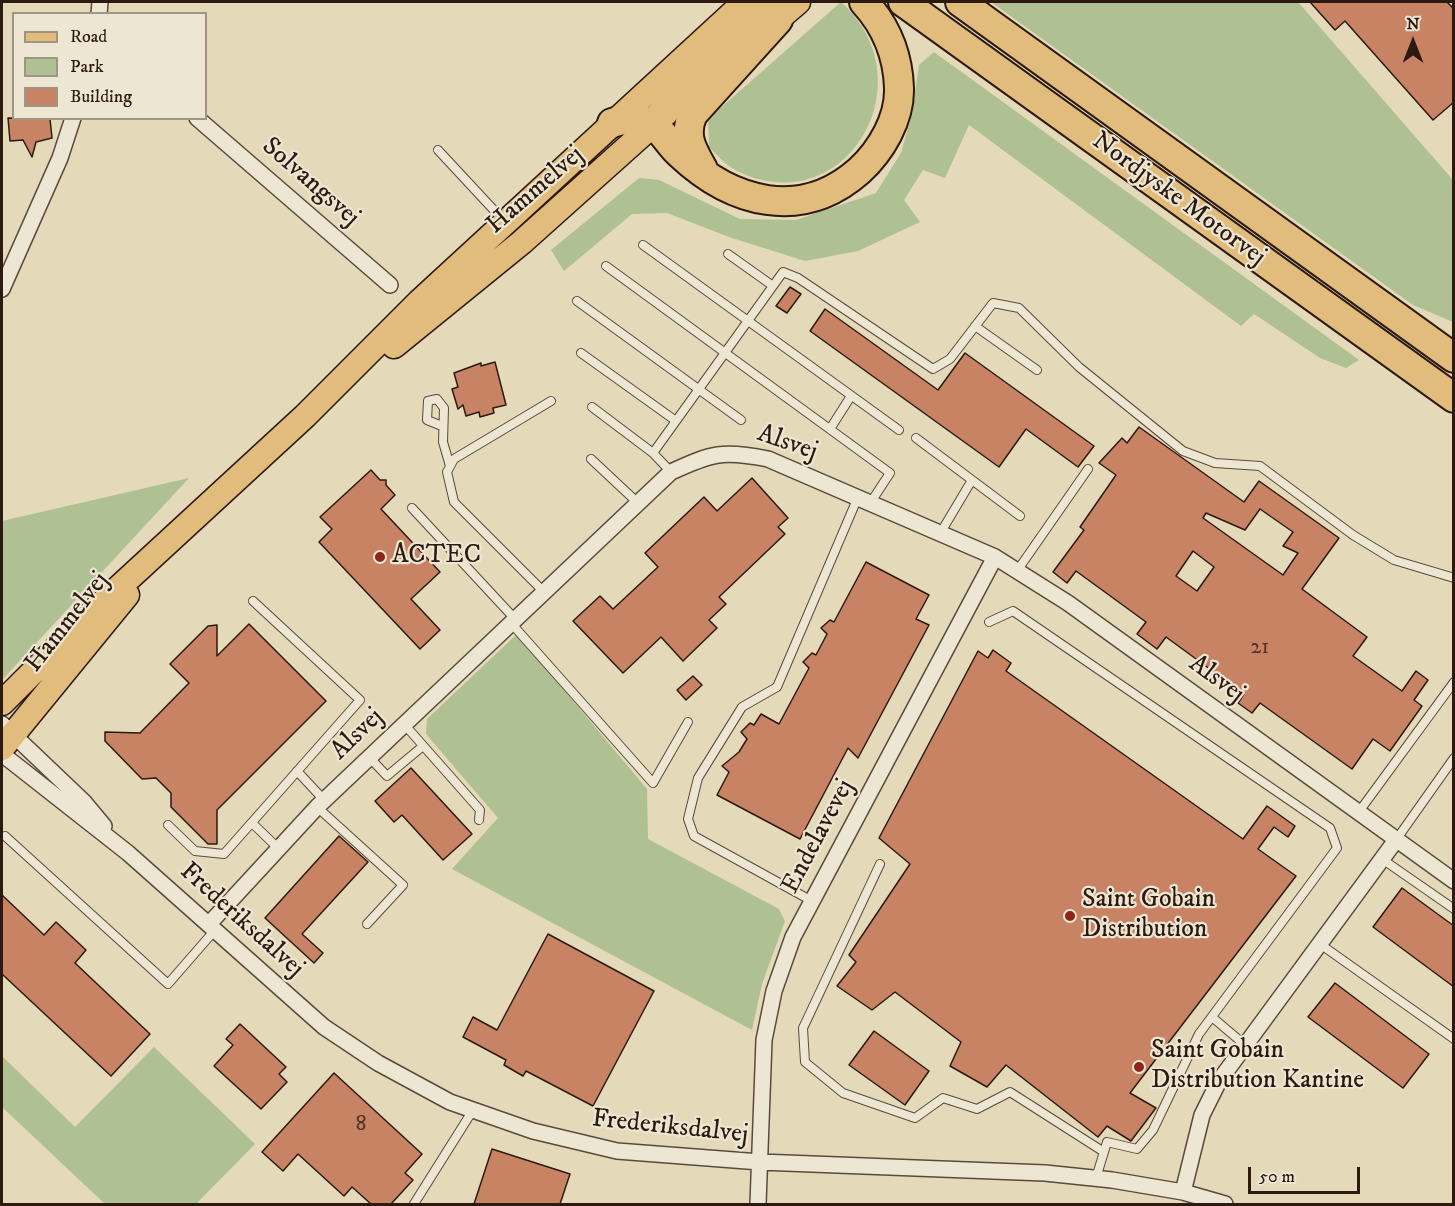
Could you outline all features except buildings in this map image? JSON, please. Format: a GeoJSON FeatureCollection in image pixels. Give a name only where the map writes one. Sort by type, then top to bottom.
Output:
{"type":"FeatureCollection","features":[{"type":"Feature","properties":{"kind":"highway","name":"Nordjyske Motorvej"},"geometry":{"type":"LineString","coordinates":[[903,2],[1454,398]]}},
{"type":"Feature","properties":{"kind":"highway","name":"Nordjyske Motorvej"},"geometry":{"type":"LineString","coordinates":[[960,2],[1454,358]]}},
{"type":"Feature","properties":{"kind":"highway"},"geometry":{"type":"LineString","coordinates":[[612,123],[640,120],[652,124],[680,154],[708,176],[745,196],[774,202],[808,199],[843,185],[869,163],[883,142],[894,118],[899,92],[898,66],[888,36],[867,4]]}},
{"type":"Feature","properties":{"kind":"highway"},"geometry":{"type":"LineString","coordinates":[[652,124],[780,8]]}},
{"type":"Feature","properties":{"kind":"highway"},"geometry":{"type":"LineString","coordinates":[[708,176],[691,147],[688,124],[704,100],[780,8]]}},
{"type":"Feature","properties":{"kind":"main road","name":"Hammelvej"},"geometry":{"type":"LineString","coordinates":[[514,232],[612,123],[745,2]]}},
{"type":"Feature","properties":{"kind":"main road","name":"Hammelvej"},"geometry":{"type":"LineString","coordinates":[[3,732],[102,603],[305,416],[514,232],[652,124]]}},
{"type":"Feature","properties":{"kind":"main road","name":"Hammelvej"},"geometry":{"type":"LineString","coordinates":[[3,732],[120,606],[152,558]]}},
{"type":"Feature","properties":{"kind":"street"},"geometry":{"type":"LineString","coordinates":[[2,289],[60,158],[72,120]]}},
{"type":"Feature","properties":{"kind":"street","name":"Solvangsvej"},"geometry":{"type":"LineString","coordinates":[[199,120],[390,285]]}},
{"type":"Feature","properties":{"kind":"street","name":"Alsvej"},"geometry":{"type":"LineString","coordinates":[[212,927],[278,848],[321,803],[671,472],[709,455],[736,453],[768,459],[995,557],[1068,603],[1454,881]]}},
{"type":"Feature","properties":{"kind":"street","name":"Endelavevej"},"geometry":{"type":"LineString","coordinates":[[758,1204],[766,1030],[774,991],[789,948],[995,557]]}},
{"type":"Feature","properties":{"kind":"street","name":"Frederiksdalvej"},"geometry":{"type":"LineString","coordinates":[[3,732],[84,802],[128,853]]}},
{"type":"Feature","properties":{"kind":"street","name":"Frederiksdalvej"},"geometry":{"type":"LineString","coordinates":[[3,732],[128,853],[324,1027],[378,1063],[450,1102],[533,1131],[617,1151],[760,1162],[1045,1173],[1096,1178],[1183,1192],[1225,1204]]}},
{"type":"Feature","properties":{"kind":"street"},"geometry":{"type":"LineString","coordinates":[[1183,1192],[1202,1115],[1219,1081],[1396,840]]}},
{"type":"Feature","properties":{"kind":"lane"},"geometry":{"type":"LineString","coordinates":[[438,150],[514,232]]}},
{"type":"Feature","properties":{"kind":"lane"},"geometry":{"type":"LineString","coordinates":[[643,245],[899,430]]}},
{"type":"Feature","properties":{"kind":"lane"},"geometry":{"type":"LineString","coordinates":[[728,254],[773,286]]}},
{"type":"Feature","properties":{"kind":"lane"},"geometry":{"type":"LineString","coordinates":[[606,266],[890,473],[864,500],[777,687],[742,707],[698,778],[688,819],[694,836],[812,901]]}},
{"type":"Feature","properties":{"kind":"lane"},"geometry":{"type":"LineString","coordinates":[[653,453],[783,272],[798,278],[933,369],[950,359],[993,303],[1018,308],[1079,367],[1184,451],[1215,463],[1260,466],[1353,535],[1394,560],[1454,578]]}},
{"type":"Feature","properties":{"kind":"lane"},"geometry":{"type":"LineString","coordinates":[[578,301],[741,420]]}},
{"type":"Feature","properties":{"kind":"lane"},"geometry":{"type":"LineString","coordinates":[[975,326],[1037,370]]}},
{"type":"Feature","properties":{"kind":"lane"},"geometry":{"type":"LineString","coordinates":[[581,353],[676,420]]}},
{"type":"Feature","properties":{"kind":"lane"},"geometry":{"type":"LineString","coordinates":[[830,429],[851,396]]}},
{"type":"Feature","properties":{"kind":"lane"},"geometry":{"type":"LineString","coordinates":[[543,592],[454,502],[447,472],[454,459],[551,400]]}},
{"type":"Feature","properties":{"kind":"lane"},"geometry":{"type":"LineString","coordinates":[[592,406],[653,453],[671,472]]}},
{"type":"Feature","properties":{"kind":"lane"},"geometry":{"type":"LineString","coordinates":[[442,426],[442,442],[450,466]]}},
{"type":"Feature","properties":{"kind":"lane"},"geometry":{"type":"LineString","coordinates":[[916,438],[1020,516]]}},
{"type":"Feature","properties":{"kind":"lane"},"geometry":{"type":"LineString","coordinates":[[591,459],[638,503]]}},
{"type":"Feature","properties":{"kind":"lane"},"geometry":{"type":"LineString","coordinates":[[1017,571],[1088,470]]}},
{"type":"Feature","properties":{"kind":"lane"},"geometry":{"type":"LineString","coordinates":[[941,532],[972,480]]}},
{"type":"Feature","properties":{"kind":"lane"},"geometry":{"type":"LineString","coordinates":[[412,508],[653,783],[688,722]]}},
{"type":"Feature","properties":{"kind":"lane"},"geometry":{"type":"LineString","coordinates":[[168,825],[195,851],[224,854],[360,700],[253,601]]}},
{"type":"Feature","properties":{"kind":"lane"},"geometry":{"type":"LineString","coordinates":[[989,622],[1013,611],[1330,828],[1337,848],[1199,1034],[1153,1130],[1137,1149],[1107,1142],[1096,1178]]}},
{"type":"Feature","properties":{"kind":"lane"},"geometry":{"type":"LineString","coordinates":[[1358,813],[1454,682]]}},
{"type":"Feature","properties":{"kind":"lane"},"geometry":{"type":"LineString","coordinates":[[404,724],[480,810],[478,820]]}},
{"type":"Feature","properties":{"kind":"lane"},"geometry":{"type":"LineString","coordinates":[[369,757],[387,776],[423,746]]}},
{"type":"Feature","properties":{"kind":"lane"},"geometry":{"type":"LineString","coordinates":[[1396,840],[1454,758]]}},
{"type":"Feature","properties":{"kind":"lane"},"geometry":{"type":"LineString","coordinates":[[297,771],[321,803],[403,885],[367,924]]}},
{"type":"Feature","properties":{"kind":"lane"},"geometry":{"type":"LineString","coordinates":[[252,823],[278,848]]}},
{"type":"Feature","properties":{"kind":"lane"},"geometry":{"type":"LineString","coordinates":[[5,836],[168,984],[212,927]]}},
{"type":"Feature","properties":{"kind":"lane"},"geometry":{"type":"LineString","coordinates":[[1382,859],[1454,909]]}},
{"type":"Feature","properties":{"kind":"lane"},"geometry":{"type":"LineString","coordinates":[[880,864],[803,1028],[806,1062],[843,1093],[915,1118],[943,1098],[977,1109],[1010,1092],[1104,1152]]}},
{"type":"Feature","properties":{"kind":"lane"},"geometry":{"type":"LineString","coordinates":[[1320,944],[1454,1039]]}},
{"type":"Feature","properties":{"kind":"lane"},"geometry":{"type":"LineString","coordinates":[[1212,1017],[1245,1045]]}},
{"type":"Feature","properties":{"kind":"lane"},"geometry":{"type":"LineString","coordinates":[[414,1204],[473,1110]]}},
{"type":"Feature","properties":{"kind":"green space"},"geometry":{"type":"Polygon","coordinates":[[[841,2],[866,34],[877,69],[876,104],[863,136],[841,162],[812,178],[776,182],[733,169],[709,147],[708,119],[841,2]]]}},
{"type":"Feature","properties":{"kind":"green space"},"geometry":{"type":"Polygon","coordinates":[[[991,2],[1298,2],[1453,180],[1453,322],[1413,305],[991,2]]]}},
{"type":"Feature","properties":{"kind":"green space"},"geometry":{"type":"Polygon","coordinates":[[[934,52],[1359,360],[1346,368],[1320,358],[1254,314],[1241,326],[969,125],[945,178],[923,170],[904,200],[920,222],[858,251],[805,261],[729,237],[667,213],[632,214],[564,271],[551,250],[639,178],[659,180],[740,219],[796,220],[876,193],[901,153],[912,114],[919,65],[934,52]]]}},
{"type":"Feature","properties":{"kind":"green space"},"geometry":{"type":"Polygon","coordinates":[[[189,478],[2,680],[2,521],[189,478]]]}},
{"type":"Feature","properties":{"kind":"green space"},"geometry":{"type":"Polygon","coordinates":[[[517,634],[647,789],[648,839],[779,909],[785,921],[762,984],[752,1030],[452,869],[498,818],[426,734],[427,719],[517,634]]]}},
{"type":"Feature","properties":{"kind":"green space"},"geometry":{"type":"Polygon","coordinates":[[[154,1047],[255,1144],[196,1204],[105,1204],[2,1107],[2,1056],[75,1127],[154,1047]]]}},
{"type":"Feature","properties":{"kind":"place","name":"ACTEC"},"geometry":{"type":"Point","coordinates":[380,557]}},
{"type":"Feature","properties":{"kind":"place","name":"Saint Gobain Distribution"},"geometry":{"type":"Point","coordinates":[1070,916]}},
{"type":"Feature","properties":{"kind":"place","name":"Saint Gobain Distribution Kantine"},"geometry":{"type":"Point","coordinates":[1139,1067]}}]}
